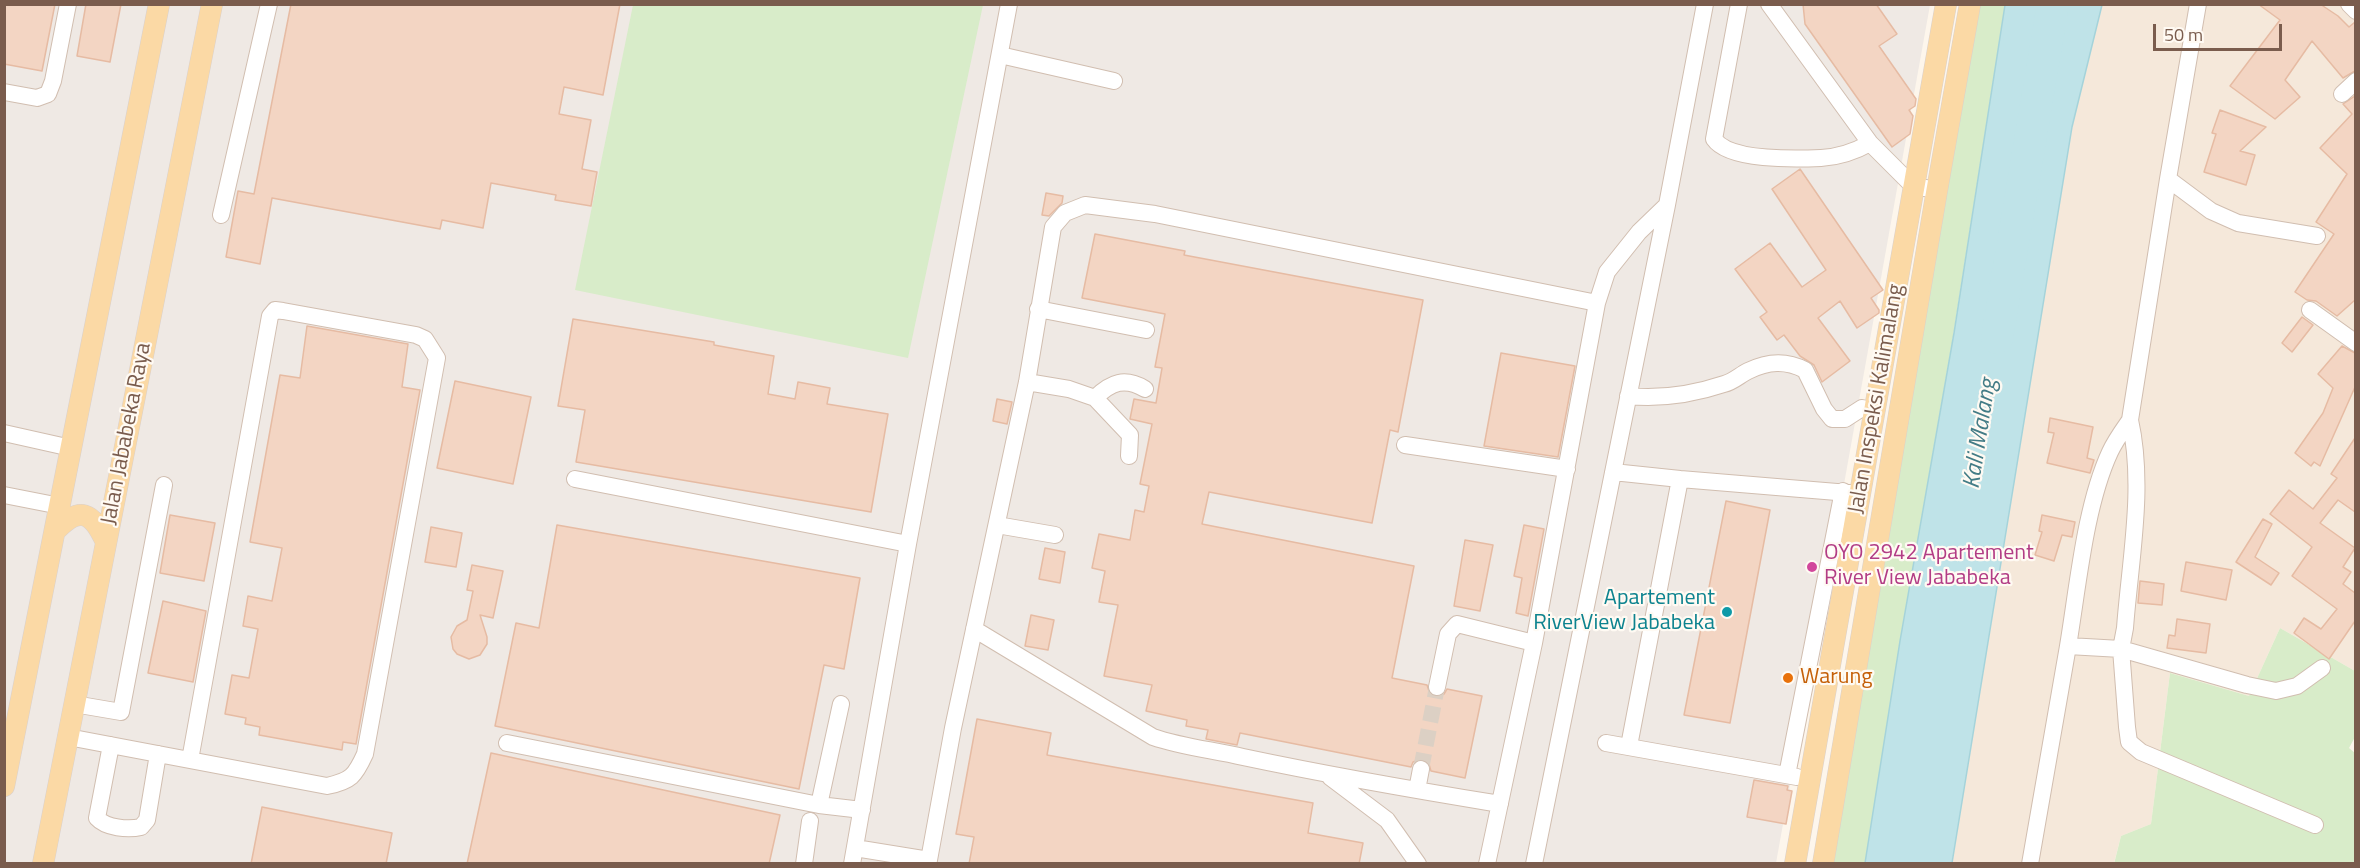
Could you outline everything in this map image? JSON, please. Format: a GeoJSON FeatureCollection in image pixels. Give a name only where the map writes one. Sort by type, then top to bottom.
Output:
{"type":"FeatureCollection","features":[{"type":"Feature","properties":{"kind":"main road"},"geometry":{"type":"LineString","coordinates":[[4,786],[159,4]]}},
{"type":"Feature","properties":{"kind":"main road","name":"Jalan Jababeka Raya"},"geometry":{"type":"LineString","coordinates":[[43,864],[212,4]]}},
{"type":"Feature","properties":{"kind":"main road","name":"Jalan Inspeksi Kalimalang"},"geometry":{"type":"LineString","coordinates":[[1796,864],[1852,492],[1875,412],[1946,4]]}},
{"type":"Feature","properties":{"kind":"main road","name":"Jalan Inspeksi Kalimalang"},"geometry":{"type":"LineString","coordinates":[[1823,864],[1970,4]]}},
{"type":"Feature","properties":{"kind":"main road"},"geometry":{"type":"LineString","coordinates":[[55,531],[74,515],[84,514],[93,518],[106,542]]}},
{"type":"Feature","properties":{"kind":"street"},"geometry":{"type":"LineString","coordinates":[[4,92],[37,99],[48,94],[53,81],[68,4]]}},
{"type":"Feature","properties":{"kind":"street"},"geometry":{"type":"LineString","coordinates":[[221,215],[269,4]]}},
{"type":"Feature","properties":{"kind":"street"},"geometry":{"type":"LineString","coordinates":[[1009,4],[908,544],[854,856],[928,862],[974,629],[1027,382],[1053,227],[1065,213],[1085,205],[1155,214],[1597,303]]}},
{"type":"Feature","properties":{"kind":"street"},"geometry":{"type":"LineString","coordinates":[[1534,864],[1667,205],[1705,4]]}},
{"type":"Feature","properties":{"kind":"street"},"geometry":{"type":"LineString","coordinates":[[1739,4],[1713,139],[1718,146],[1762,157],[1822,158],[1850,152],[1870,143]]}},
{"type":"Feature","properties":{"kind":"street"},"geometry":{"type":"LineString","coordinates":[[1769,4],[1870,143],[1913,186],[1937,190]]}},
{"type":"Feature","properties":{"kind":"street"},"geometry":{"type":"LineString","coordinates":[[2198,4],[2130,420],[2136,449],[2138,477],[2121,649],[2129,742],[2141,752],[2315,825]]}},
{"type":"Feature","properties":{"kind":"street"},"geometry":{"type":"LineString","coordinates":[[2349,4],[2355,10]]}},
{"type":"Feature","properties":{"kind":"street"},"geometry":{"type":"LineString","coordinates":[[1000,55],[1114,81]]}},
{"type":"Feature","properties":{"kind":"street"},"geometry":{"type":"LineString","coordinates":[[2342,94],[2355,81]]}},
{"type":"Feature","properties":{"kind":"street"},"geometry":{"type":"LineString","coordinates":[[2168,179],[2211,211],[2238,223],[2317,236]]}},
{"type":"Feature","properties":{"kind":"street"},"geometry":{"type":"LineString","coordinates":[[1487,864],[1534,643],[1597,303],[1607,272],[1639,232],[1667,205]]}},
{"type":"Feature","properties":{"kind":"street"},"geometry":{"type":"LineString","coordinates":[[1038,309],[1146,330]]}},
{"type":"Feature","properties":{"kind":"street"},"geometry":{"type":"LineString","coordinates":[[68,737],[327,786],[343,783],[356,774],[365,754],[437,358],[425,339],[416,335],[283,311],[275,310],[270,316],[190,760]]}},
{"type":"Feature","properties":{"kind":"street"},"geometry":{"type":"LineString","coordinates":[[2310,310],[2355,343]]}},
{"type":"Feature","properties":{"kind":"street"},"geometry":{"type":"LineString","coordinates":[[1628,396],[1647,398],[1694,392],[1727,384],[1749,370],[1767,363],[1784,362],[1805,370],[1824,409],[1832,419],[1845,419],[1862,408],[1875,412]]}},
{"type":"Feature","properties":{"kind":"street"},"geometry":{"type":"LineString","coordinates":[[1027,382],[1069,389],[1095,398],[1130,435],[1129,456]]}},
{"type":"Feature","properties":{"kind":"street"},"geometry":{"type":"LineString","coordinates":[[1095,398],[1115,384],[1125,382],[1134,382],[1145,389]]}},
{"type":"Feature","properties":{"kind":"street"},"geometry":{"type":"LineString","coordinates":[[2030,864],[2088,528],[2100,477],[2111,449],[2130,420]]}},
{"type":"Feature","properties":{"kind":"street"},"geometry":{"type":"LineString","coordinates":[[4,434],[71,448]]}},
{"type":"Feature","properties":{"kind":"street"},"geometry":{"type":"LineString","coordinates":[[1405,445],[1567,468]]}},
{"type":"Feature","properties":{"kind":"street"},"geometry":{"type":"LineString","coordinates":[[1613,472],[1852,492],[1787,775]]}},
{"type":"Feature","properties":{"kind":"street"},"geometry":{"type":"LineString","coordinates":[[575,479],[908,544]]}},
{"type":"Feature","properties":{"kind":"street"},"geometry":{"type":"LineString","coordinates":[[1629,746],[1680,479]]}},
{"type":"Feature","properties":{"kind":"street"},"geometry":{"type":"LineString","coordinates":[[74,704],[121,712],[164,485]]}},
{"type":"Feature","properties":{"kind":"street"},"geometry":{"type":"LineString","coordinates":[[4,495],[60,506]]}},
{"type":"Feature","properties":{"kind":"street"},"geometry":{"type":"LineString","coordinates":[[997,525],[1055,535]]}},
{"type":"Feature","properties":{"kind":"street"},"geometry":{"type":"LineString","coordinates":[[1437,687],[1448,634],[1457,624],[1534,643]]}},
{"type":"Feature","properties":{"kind":"street"},"geometry":{"type":"LineString","coordinates":[[974,629],[1154,737],[1169,742],[1327,775],[1500,804]]}},
{"type":"Feature","properties":{"kind":"street"},"geometry":{"type":"LineString","coordinates":[[2068,646],[2121,649],[2276,691],[2296,686],[2322,668]]}},
{"type":"Feature","properties":{"kind":"street"},"geometry":{"type":"LineString","coordinates":[[819,805],[841,704]]}},
{"type":"Feature","properties":{"kind":"street"},"geometry":{"type":"LineString","coordinates":[[507,743],[819,805],[862,810]]}},
{"type":"Feature","properties":{"kind":"street"},"geometry":{"type":"LineString","coordinates":[[1606,743],[1810,780]]}},
{"type":"Feature","properties":{"kind":"street"},"geometry":{"type":"LineString","coordinates":[[111,745],[98,818],[103,824],[127,829],[141,827],[147,820],[158,754]]}},
{"type":"Feature","properties":{"kind":"street"},"geometry":{"type":"LineString","coordinates":[[1417,790],[1421,769]]}},
{"type":"Feature","properties":{"kind":"street"},"geometry":{"type":"LineString","coordinates":[[1327,775],[1387,820],[1418,864]]}},
{"type":"Feature","properties":{"kind":"street"},"geometry":{"type":"LineString","coordinates":[[804,864],[810,820]]}},
{"type":"Feature","properties":{"kind":"shaded area"},"geometry":{"type":"Polygon","coordinates":[[[4,5],[1930,5],[1776,863],[5,863],[4,5]]]}},
{"type":"Feature","properties":{"kind":"shaded area"},"geometry":{"type":"Polygon","coordinates":[[[2102,5],[2355,5],[2355,671],[2280,628],[2249,696],[2170,673],[2151,824],[2121,836],[2114,863],[1952,864],[2072,127],[2102,5]]]}},
{"type":"Feature","properties":{"kind":"green space"},"geometry":{"type":"Polygon","coordinates":[[[633,5],[983,5],[908,358],[575,290],[633,5]]]}},
{"type":"Feature","properties":{"kind":"green space"},"geometry":{"type":"Polygon","coordinates":[[[1970,5],[2005,5],[1952,343],[1902,629],[1865,863],[1823,864],[1970,5]]]}},
{"type":"Feature","properties":{"kind":"green space"},"geometry":{"type":"Polygon","coordinates":[[[2280,628],[2355,671],[2355,737],[2349,748],[2355,753],[2355,863],[2114,864],[2121,836],[2151,824],[2170,673],[2249,696],[2280,628]]]}},
{"type":"Feature","properties":{"kind":"water"},"geometry":{"type":"Polygon","coordinates":[[[2005,5],[2102,5],[2072,127],[1952,863],[1865,863],[1900,641],[1954,333],[2005,5]]]}},
{"type":"Feature","properties":{"kind":"building"},"geometry":{"type":"Polygon","coordinates":[[[4,4],[55,4],[42,71],[4,64],[4,4]]]}},
{"type":"Feature","properties":{"kind":"building"},"geometry":{"type":"Polygon","coordinates":[[[86,4],[121,4],[110,62],[77,56],[86,4]]]}},
{"type":"Feature","properties":{"kind":"building"},"geometry":{"type":"Polygon","coordinates":[[[291,4],[620,4],[603,95],[564,87],[559,114],[591,120],[582,169],[597,172],[591,206],[555,200],[556,195],[491,183],[483,228],[442,220],[440,229],[272,198],[260,264],[226,257],[238,191],[254,194],[291,4]]]}},
{"type":"Feature","properties":{"kind":"building"},"geometry":{"type":"Polygon","coordinates":[[[1803,4],[1876,4],[1897,34],[1879,46],[1916,99],[1915,106],[1909,110],[1913,116],[1910,134],[1892,147],[1805,24],[1803,4]]]}},
{"type":"Feature","properties":{"kind":"building"},"geometry":{"type":"Polygon","coordinates":[[[2258,4],[2320,4],[2349,27],[2355,22],[2355,71],[2343,78],[2312,41],[2285,80],[2300,97],[2275,119],[2230,86],[2280,20],[2258,4]]]}},
{"type":"Feature","properties":{"kind":"building"},"geometry":{"type":"Polygon","coordinates":[[[2355,96],[2355,300],[2337,316],[2316,301],[2307,300],[2295,292],[2334,234],[2316,222],[2347,174],[2320,148],[2352,114],[2343,104],[2355,96]]]}},
{"type":"Feature","properties":{"kind":"building"},"geometry":{"type":"Polygon","coordinates":[[[2220,110],[2266,127],[2240,151],[2255,155],[2246,185],[2204,172],[2216,134],[2212,133],[2220,110]]]}},
{"type":"Feature","properties":{"kind":"building"},"geometry":{"type":"Polygon","coordinates":[[[1800,169],[1883,290],[1871,298],[1879,313],[1857,328],[1840,301],[1818,318],[1850,361],[1822,382],[1814,365],[1800,356],[1784,335],[1777,340],[1760,317],[1767,312],[1735,269],[1770,243],[1802,287],[1826,270],[1772,189],[1800,169]]]}},
{"type":"Feature","properties":{"kind":"building"},"geometry":{"type":"Polygon","coordinates":[[[1046,193],[1063,196],[1062,203],[1049,216],[1042,215],[1046,193]]]}},
{"type":"Feature","properties":{"kind":"building"},"geometry":{"type":"Polygon","coordinates":[[[1095,234],[1185,251],[1184,255],[1423,300],[1398,432],[1390,430],[1372,523],[1209,492],[1202,524],[1414,566],[1392,678],[1427,685],[1430,694],[1435,697],[1444,694],[1447,689],[1482,696],[1465,778],[1431,771],[1428,761],[1422,759],[1413,762],[1411,767],[1240,733],[1237,745],[1206,739],[1208,730],[1186,726],[1187,720],[1146,711],[1152,685],[1104,676],[1118,605],[1099,602],[1105,571],[1092,568],[1099,534],[1130,540],[1135,510],[1144,512],[1149,486],[1140,484],[1152,424],[1130,419],[1134,399],[1156,403],[1162,368],[1155,367],[1165,314],[1082,298],[1095,234]]]}},
{"type":"Feature","properties":{"kind":"building"},"geometry":{"type":"Polygon","coordinates":[[[2302,317],[2313,325],[2292,352],[2282,343],[2302,317]]]}},
{"type":"Feature","properties":{"kind":"building"},"geometry":{"type":"Polygon","coordinates":[[[573,319],[714,342],[714,345],[774,356],[768,394],[795,399],[798,382],[830,388],[827,404],[888,414],[871,512],[576,462],[585,410],[558,406],[573,319]]]}},
{"type":"Feature","properties":{"kind":"building"},"geometry":{"type":"Polygon","coordinates":[[[307,326],[408,344],[402,387],[420,390],[356,744],[343,742],[342,750],[259,735],[260,727],[245,724],[246,718],[225,714],[232,675],[249,678],[258,629],[243,626],[248,596],[272,601],[282,548],[250,542],[280,375],[300,378],[307,326]]]}},
{"type":"Feature","properties":{"kind":"building"},"geometry":{"type":"Polygon","coordinates":[[[2342,346],[2355,353],[2355,387],[2320,466],[2314,462],[2311,466],[2295,453],[2323,413],[2333,388],[2318,374],[2342,346]]]}},
{"type":"Feature","properties":{"kind":"building"},"geometry":{"type":"Polygon","coordinates":[[[1501,353],[1575,366],[1558,457],[1484,446],[1501,353]]]}},
{"type":"Feature","properties":{"kind":"building"},"geometry":{"type":"Polygon","coordinates":[[[455,381],[531,397],[513,484],[437,468],[455,381]]]}},
{"type":"Feature","properties":{"kind":"building"},"geometry":{"type":"Polygon","coordinates":[[[997,399],[1012,402],[1007,424],[993,421],[997,399]]]}},
{"type":"Feature","properties":{"kind":"building"},"geometry":{"type":"Polygon","coordinates":[[[2050,418],[2093,427],[2087,458],[2094,460],[2090,473],[2047,463],[2054,433],[2048,432],[2050,418]]]}},
{"type":"Feature","properties":{"kind":"building"},"geometry":{"type":"Polygon","coordinates":[[[2355,438],[2355,512],[2338,500],[2320,523],[2355,548],[2343,567],[2351,572],[2343,584],[2355,593],[2355,621],[2329,659],[2294,633],[2304,618],[2321,629],[2337,609],[2292,576],[2312,547],[2270,514],[2289,490],[2313,509],[2337,478],[2331,474],[2355,438]]]}},
{"type":"Feature","properties":{"kind":"building","name":"Apartement RiverView Jababeka"},"geometry":{"type":"Polygon","coordinates":[[[1726,501],[1770,510],[1730,723],[1684,715],[1726,501]]]}},
{"type":"Feature","properties":{"kind":"building"},"geometry":{"type":"Polygon","coordinates":[[[170,515],[215,523],[204,581],[160,573],[170,515]]]}},
{"type":"Feature","properties":{"kind":"building"},"geometry":{"type":"Polygon","coordinates":[[[2042,515],[2075,522],[2072,537],[2062,535],[2054,561],[2035,555],[2042,532],[2039,531],[2042,515]]]}},
{"type":"Feature","properties":{"kind":"building"},"geometry":{"type":"Polygon","coordinates":[[[2263,519],[2272,524],[2255,557],[2279,573],[2271,585],[2236,562],[2263,519]]]}},
{"type":"Feature","properties":{"kind":"building"},"geometry":{"type":"Polygon","coordinates":[[[557,525],[860,578],[844,669],[824,665],[799,789],[495,726],[516,623],[539,628],[557,525]]]}},
{"type":"Feature","properties":{"kind":"building"},"geometry":{"type":"Polygon","coordinates":[[[1524,525],[1544,529],[1528,616],[1516,613],[1522,578],[1514,576],[1524,525]]]}},
{"type":"Feature","properties":{"kind":"building"},"geometry":{"type":"Polygon","coordinates":[[[431,527],[462,533],[456,567],[425,562],[431,527]]]}},
{"type":"Feature","properties":{"kind":"building"},"geometry":{"type":"Polygon","coordinates":[[[1465,540],[1493,545],[1480,611],[1454,606],[1465,540]]]}},
{"type":"Feature","properties":{"kind":"building"},"geometry":{"type":"Polygon","coordinates":[[[1045,548],[1065,552],[1060,583],[1039,579],[1045,548]]]}},
{"type":"Feature","properties":{"kind":"building"},"geometry":{"type":"Polygon","coordinates":[[[2186,562],[2232,570],[2226,600],[2181,591],[2186,562]]]}},
{"type":"Feature","properties":{"kind":"building"},"geometry":{"type":"Polygon","coordinates":[[[472,565],[503,571],[493,618],[480,615],[487,644],[480,655],[469,659],[457,654],[453,649],[451,637],[457,626],[467,620],[473,591],[467,590],[472,565]]]}},
{"type":"Feature","properties":{"kind":"building"},"geometry":{"type":"Polygon","coordinates":[[[2140,581],[2164,584],[2162,605],[2138,603],[2140,581]]]}},
{"type":"Feature","properties":{"kind":"building"},"geometry":{"type":"Polygon","coordinates":[[[163,601],[206,611],[193,682],[148,673],[163,601]]]}},
{"type":"Feature","properties":{"kind":"building"},"geometry":{"type":"Polygon","coordinates":[[[1031,615],[1054,620],[1048,650],[1025,646],[1031,615]]]}},
{"type":"Feature","properties":{"kind":"building"},"geometry":{"type":"Polygon","coordinates":[[[2177,619],[2210,624],[2206,653],[2167,648],[2169,635],[2175,636],[2177,619]]]}},
{"type":"Feature","properties":{"kind":"building"},"geometry":{"type":"Polygon","coordinates":[[[977,719],[1051,733],[1047,755],[1313,803],[1308,833],[1363,843],[1359,864],[969,864],[974,837],[956,834],[977,719]]]}},
{"type":"Feature","properties":{"kind":"building"},"geometry":{"type":"Polygon","coordinates":[[[491,753],[780,815],[769,864],[467,864],[491,753]]]}},
{"type":"Feature","properties":{"kind":"building"},"geometry":{"type":"Polygon","coordinates":[[[1754,780],[1788,786],[1787,790],[1792,791],[1786,824],[1747,817],[1754,780]]]}},
{"type":"Feature","properties":{"kind":"building"},"geometry":{"type":"Polygon","coordinates":[[[262,807],[392,833],[386,864],[251,864],[262,807]]]}},
{"type":"Feature","properties":{"kind":"waterway","name":"Kali Malang"},"geometry":{"type":"LineString","coordinates":[[1997,338],[2053,4]]}},
{"type":"Feature","properties":{"kind":"tunnel"},"geometry":{"type":"LineString","coordinates":[[1421,769],[1437,687]]}},
{"type":"Feature","properties":{"kind":"place","name":"OYO 2942 Apartement River View Jababeka"},"geometry":{"type":"Point","coordinates":[1812,567]}},
{"type":"Feature","properties":{"kind":"place","name":"Apartement RiverView Jababeka"},"geometry":{"type":"Point","coordinates":[1727,612]}},
{"type":"Feature","properties":{"kind":"place","name":"Warung"},"geometry":{"type":"Point","coordinates":[1788,678]}}]}
